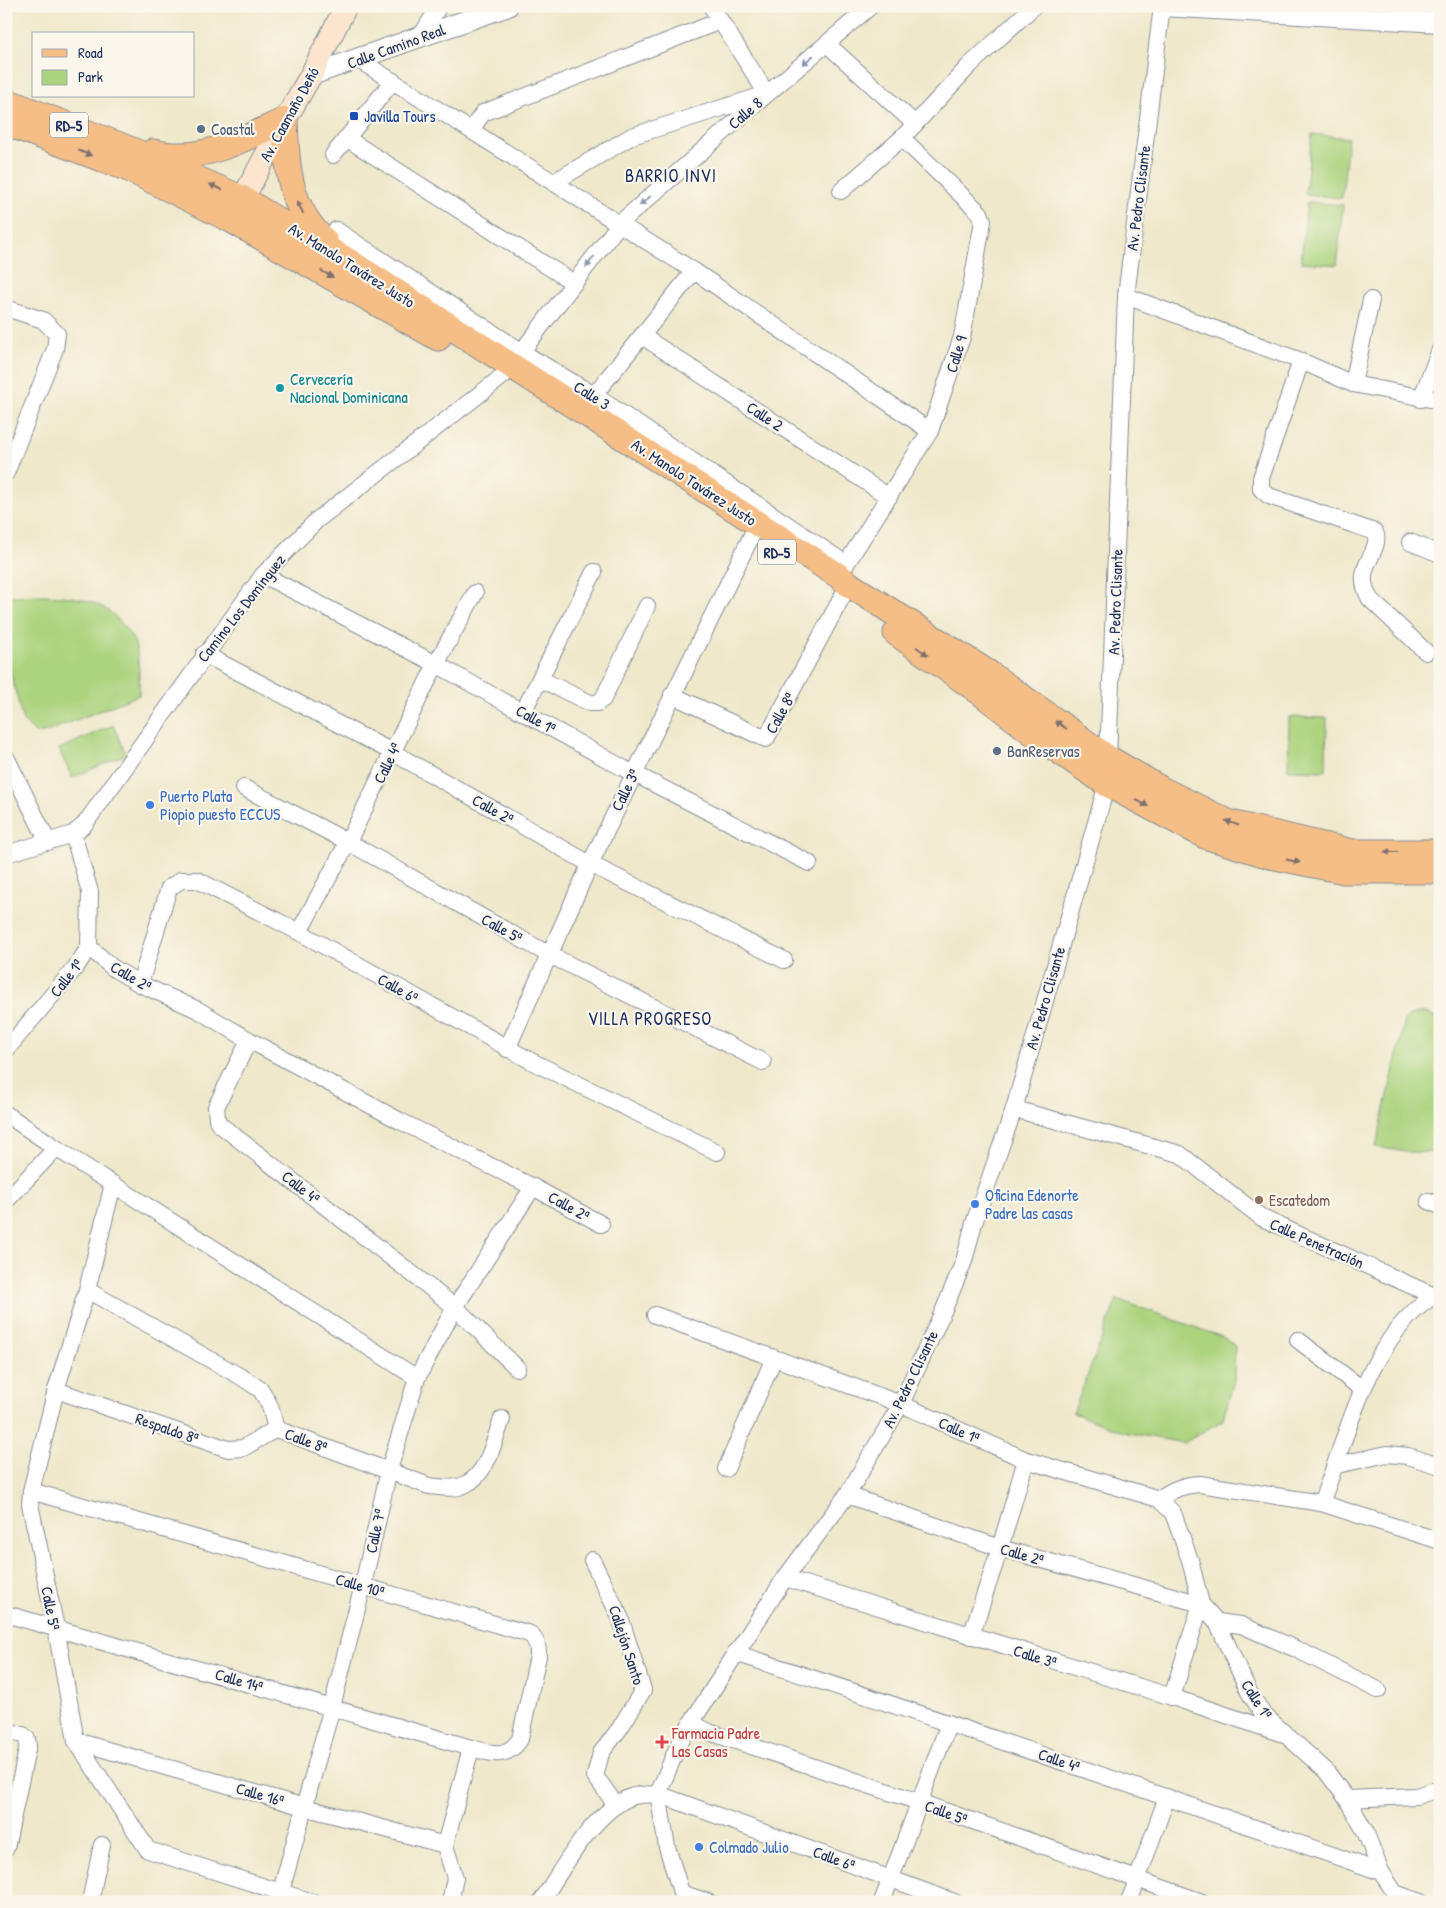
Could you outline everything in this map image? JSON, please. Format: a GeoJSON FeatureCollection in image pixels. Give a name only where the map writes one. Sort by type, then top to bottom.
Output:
{"type":"FeatureCollection","features":[{"type":"Feature","properties":{"kind":"main road","name":"Av. Caamaño Deñó"},"geometry":{"type":"LineString","coordinates":[[237,210],[311,76],[346,6]]}},
{"type":"Feature","properties":{"kind":"main road","name":"Av. Manolo Tavárez Justo"},"geometry":{"type":"LineString","coordinates":[[7,119],[132,150],[237,210],[298,257],[512,364],[575,419],[752,535],[843,578],[850,585],[990,674],[1108,758],[1161,789],[1230,823],[1352,852],[1440,852]]}},
{"type":"Feature","properties":{"kind":"main road","name":"Av. Manolo Tavárez Justo"},"geometry":{"type":"LineString","coordinates":[[7,119],[129,169],[150,180],[237,210],[306,238],[342,257],[512,364],[843,578],[981,693],[1038,736],[1107,784],[1205,836],[1270,856],[1344,871],[1440,871]]}},
{"type":"Feature","properties":{"kind":"main road"},"geometry":{"type":"LineString","coordinates":[[132,150],[176,155],[197,153],[231,145],[285,120],[287,164],[293,193],[307,222],[342,257]]}},
{"type":"Feature","properties":{"kind":"main road"},"geometry":{"type":"LineString","coordinates":[[150,180],[174,203],[208,228],[252,245],[298,257]]}},
{"type":"Feature","properties":{"kind":"street"},"geometry":{"type":"LineString","coordinates":[[420,38],[439,6]]}},
{"type":"Feature","properties":{"kind":"street","name":"Calle Camino Real"},"geometry":{"type":"LineString","coordinates":[[311,76],[508,6]]}},
{"type":"Feature","properties":{"kind":"street"},"geometry":{"type":"LineString","coordinates":[[554,182],[632,136],[767,94],[711,6]]}},
{"type":"Feature","properties":{"kind":"street","name":"Calle 8"},"geometry":{"type":"LineString","coordinates":[[574,284],[620,223],[767,94],[872,6]]}},
{"type":"Feature","properties":{"kind":"street"},"geometry":{"type":"LineString","coordinates":[[842,191],[902,138],[969,66],[1034,6]]}},
{"type":"Feature","properties":{"kind":"street"},"geometry":{"type":"LineString","coordinates":[[1169,7],[1409,13],[1440,22]]}},
{"type":"Feature","properties":{"kind":"street","name":"Av. Pedro Clisante"},"geometry":{"type":"LineString","coordinates":[[658,1794],[678,1746],[691,1722],[785,1578],[847,1495],[901,1404],[945,1307],[964,1262],[974,1223],[1014,1109],[1107,784],[1126,296],[1169,7]]}},
{"type":"Feature","properties":{"kind":"street"},"geometry":{"type":"LineString","coordinates":[[472,130],[484,113],[720,21]]}},
{"type":"Feature","properties":{"kind":"street"},"geometry":{"type":"LineString","coordinates":[[827,44],[915,124]]}},
{"type":"Feature","properties":{"kind":"street"},"geometry":{"type":"LineString","coordinates":[[359,60],[694,271],[930,431]]}},
{"type":"Feature","properties":{"kind":"street"},"geometry":{"type":"LineString","coordinates":[[332,155],[393,81]]}},
{"type":"Feature","properties":{"kind":"street"},"geometry":{"type":"LineString","coordinates":[[346,138],[574,284]]}},
{"type":"Feature","properties":{"kind":"street","name":"Calle 9"},"geometry":{"type":"LineString","coordinates":[[843,578],[888,497],[930,431],[962,337],[982,221],[980,213],[902,138]]}},
{"type":"Feature","properties":{"kind":"street","name":"Calle 3"},"geometry":{"type":"LineString","coordinates":[[336,230],[512,364],[594,395],[843,578]]}},
{"type":"Feature","properties":{"kind":"street"},"geometry":{"type":"LineString","coordinates":[[594,395],[694,271]]}},
{"type":"Feature","properties":{"kind":"street","name":"Camino Los Domínguez"},"geometry":{"type":"LineString","coordinates":[[74,834],[84,825],[204,654],[263,574],[316,520],[512,364],[574,284]]}},
{"type":"Feature","properties":{"kind":"street"},"geometry":{"type":"LineString","coordinates":[[1126,296],[1301,361],[1352,384],[1421,399],[1440,401]]}},
{"type":"Feature","properties":{"kind":"street"},"geometry":{"type":"LineString","coordinates":[[1352,384],[1371,300]]}},
{"type":"Feature","properties":{"kind":"street"},"geometry":{"type":"LineString","coordinates":[[6,308],[43,320],[57,334],[55,349],[6,473]]}},
{"type":"Feature","properties":{"kind":"street","name":"Calle 2"},"geometry":{"type":"LineString","coordinates":[[642,336],[888,497]]}},
{"type":"Feature","properties":{"kind":"street"},"geometry":{"type":"LineString","coordinates":[[1421,399],[1440,350]]}},
{"type":"Feature","properties":{"kind":"street"},"geometry":{"type":"LineString","coordinates":[[1301,361],[1261,478],[1261,489],[1269,496],[1375,532],[1377,539],[1364,574],[1365,589],[1370,599],[1426,652]]}},
{"type":"Feature","properties":{"kind":"street","name":"Calle 3ª"},"geometry":{"type":"LineString","coordinates":[[507,1048],[590,864],[752,535]]}},
{"type":"Feature","properties":{"kind":"street"},"geometry":{"type":"LineString","coordinates":[[1410,542],[1440,554]]}},
{"type":"Feature","properties":{"kind":"street"},"geometry":{"type":"LineString","coordinates":[[523,712],[594,572]]}},
{"type":"Feature","properties":{"kind":"street","name":"Calle 1ª"},"geometry":{"type":"LineString","coordinates":[[263,574],[436,664],[634,773],[809,863]]}},
{"type":"Feature","properties":{"kind":"street","name":"Calle 8ª"},"geometry":{"type":"LineString","coordinates":[[672,695],[766,739],[843,578]]}},
{"type":"Feature","properties":{"kind":"street","name":"Calle 4ª"},"geometry":{"type":"LineString","coordinates":[[299,932],[348,842],[436,664],[475,593]]}},
{"type":"Feature","properties":{"kind":"street"},"geometry":{"type":"LineString","coordinates":[[540,679],[590,703],[597,703],[603,699],[646,606]]}},
{"type":"Feature","properties":{"kind":"street","name":"Calle 2ª"},"geometry":{"type":"LineString","coordinates":[[204,654],[392,752],[590,864],[784,960]]}},
{"type":"Feature","properties":{"kind":"street"},"geometry":{"type":"LineString","coordinates":[[6,757],[48,842]]}},
{"type":"Feature","properties":{"kind":"street","name":"Calle 5ª"},"geometry":{"type":"LineString","coordinates":[[244,788],[348,842],[548,954],[763,1062]]}},
{"type":"Feature","properties":{"kind":"street"},"geometry":{"type":"LineString","coordinates":[[6,854],[74,834]]}},
{"type":"Feature","properties":{"kind":"street","name":"Calle 1ª"},"geometry":{"type":"LineString","coordinates":[[6,1050],[76,968],[89,947],[90,892],[74,834]]}},
{"type":"Feature","properties":{"kind":"street","name":"Calle 6ª"},"geometry":{"type":"LineString","coordinates":[[140,984],[170,888],[181,880],[197,880],[299,932],[507,1048],[717,1152]]}},
{"type":"Feature","properties":{"kind":"street","name":"Calle 2ª"},"geometry":{"type":"LineString","coordinates":[[89,947],[113,968],[140,984],[198,1010],[249,1040],[402,1122],[533,1187],[601,1224]]}},
{"type":"Feature","properties":{"kind":"street","name":"Calle 4ª"},"geometry":{"type":"LineString","coordinates":[[249,1040],[216,1107],[219,1124],[456,1307],[517,1368]]}},
{"type":"Feature","properties":{"kind":"street","name":"Calle Penetración"},"geometry":{"type":"LineString","coordinates":[[1014,1109],[1180,1154],[1262,1218],[1437,1294]]}},
{"type":"Feature","properties":{"kind":"street"},"geometry":{"type":"LineString","coordinates":[[6,1114],[56,1148],[417,1378]]}},
{"type":"Feature","properties":{"kind":"street"},"geometry":{"type":"LineString","coordinates":[[6,1201],[56,1148]]}},
{"type":"Feature","properties":{"kind":"street","name":"Calle 5ª"},"geometry":{"type":"LineString","coordinates":[[114,1184],[87,1290],[56,1390],[31,1491],[30,1504],[56,1628],[76,1741],[148,1850],[280,1897],[312,1902]]}},
{"type":"Feature","properties":{"kind":"street","name":"Calle 7ª"},"geometry":{"type":"LineString","coordinates":[[280,1897],[363,1585],[388,1470],[417,1378],[456,1307],[533,1187]]}},
{"type":"Feature","properties":{"kind":"street","name":"Calle 8ª"},"geometry":{"type":"LineString","coordinates":[[87,1290],[261,1390],[270,1406],[276,1429],[429,1486],[446,1488],[464,1486],[475,1478],[485,1465],[502,1419]]}},
{"type":"Feature","properties":{"kind":"street"},"geometry":{"type":"LineString","coordinates":[[1321,1503],[1337,1465],[1362,1389],[1387,1344],[1406,1318],[1437,1294]]}},
{"type":"Feature","properties":{"kind":"street","name":"Calle 1ª"},"geometry":{"type":"LineString","coordinates":[[655,1315],[901,1404],[1026,1460],[1159,1500],[1173,1513],[1190,1560],[1201,1604],[1217,1622],[1249,1692],[1263,1714],[1326,1771],[1347,1799],[1364,1831],[1389,1897]]}},
{"type":"Feature","properties":{"kind":"street"},"geometry":{"type":"LineString","coordinates":[[1298,1340],[1362,1389]]}},
{"type":"Feature","properties":{"kind":"street"},"geometry":{"type":"LineString","coordinates":[[726,1469],[774,1358]]}},
{"type":"Feature","properties":{"kind":"street","name":"Respaldo 8ª"},"geometry":{"type":"LineString","coordinates":[[56,1390],[228,1449],[242,1448],[276,1429]]}},
{"type":"Feature","properties":{"kind":"street"},"geometry":{"type":"LineString","coordinates":[[1337,1465],[1387,1454],[1408,1456],[1440,1466]]}},
{"type":"Feature","properties":{"kind":"street"},"geometry":{"type":"LineString","coordinates":[[971,1636],[1026,1460]]}},
{"type":"Feature","properties":{"kind":"street"},"geometry":{"type":"LineString","coordinates":[[1159,1500],[1172,1490],[1184,1485],[1200,1484],[1321,1503],[1440,1540]]}},
{"type":"Feature","properties":{"kind":"street","name":"Calle 10ª"},"geometry":{"type":"LineString","coordinates":[[31,1491],[530,1634],[536,1640],[538,1656],[520,1739],[515,1746],[506,1752],[497,1754],[471,1748]]}},
{"type":"Feature","properties":{"kind":"street","name":"Calle 2ª"},"geometry":{"type":"LineString","coordinates":[[847,1495],[1000,1548],[1201,1604]]}},
{"type":"Feature","properties":{"kind":"street","name":"Callejón Santo"},"geometry":{"type":"LineString","coordinates":[[592,1560],[620,1617],[643,1690],[620,1728],[601,1753],[595,1776],[616,1805]]}},
{"type":"Feature","properties":{"kind":"street","name":"Calle 3ª"},"geometry":{"type":"LineString","coordinates":[[785,1578],[1284,1734]]}},
{"type":"Feature","properties":{"kind":"street"},"geometry":{"type":"LineString","coordinates":[[1172,1698],[1201,1604]]}},
{"type":"Feature","properties":{"kind":"street","name":"Calle 14ª"},"geometry":{"type":"LineString","coordinates":[[6,1614],[471,1748]]}},
{"type":"Feature","properties":{"kind":"street"},"geometry":{"type":"LineString","coordinates":[[1217,1622],[1241,1626],[1296,1649],[1378,1690]]}},
{"type":"Feature","properties":{"kind":"street","name":"Calle 4ª"},"geometry":{"type":"LineString","coordinates":[[735,1653],[949,1722],[1381,1872]]}},
{"type":"Feature","properties":{"kind":"street","name":"Calle 5ª"},"geometry":{"type":"LineString","coordinates":[[691,1722],[709,1732],[919,1802],[1202,1902]]}},
{"type":"Feature","properties":{"kind":"street"},"geometry":{"type":"LineString","coordinates":[[882,1902],[949,1722]]}},
{"type":"Feature","properties":{"kind":"street"},"geometry":{"type":"LineString","coordinates":[[6,1731],[23,1735],[27,1739],[28,1745],[6,1848]]}},
{"type":"Feature","properties":{"kind":"street","name":"Calle 16ª"},"geometry":{"type":"LineString","coordinates":[[76,1741],[304,1807],[445,1845]]}},
{"type":"Feature","properties":{"kind":"street"},"geometry":{"type":"LineString","coordinates":[[450,1902],[455,1878],[445,1845],[471,1748]]}},
{"type":"Feature","properties":{"kind":"street"},"geometry":{"type":"LineString","coordinates":[[1347,1799],[1416,1796],[1432,1791]]}},
{"type":"Feature","properties":{"kind":"street"},"geometry":{"type":"LineString","coordinates":[[541,1902],[575,1850],[609,1809],[632,1796],[658,1794],[667,1847],[683,1897],[708,1902]]}},
{"type":"Feature","properties":{"kind":"street","name":"Calle 6ª"},"geometry":{"type":"LineString","coordinates":[[658,1794],[954,1902]]}},
{"type":"Feature","properties":{"kind":"street"},"geometry":{"type":"LineString","coordinates":[[1130,1902],[1167,1797]]}},
{"type":"Feature","properties":{"kind":"street"},"geometry":{"type":"LineString","coordinates":[[90,1902],[102,1845]]}},
{"type":"Feature","properties":{"kind":"street"},"geometry":{"type":"LineString","coordinates":[[1389,1897],[1420,1902]]}},
{"type":"Feature","properties":{"kind":"green space"},"geometry":{"type":"Polygon","coordinates":[[[1312,134],[1348,138],[1342,198],[1305,194],[1312,134]]]}},
{"type":"Feature","properties":{"kind":"green space"},"geometry":{"type":"Polygon","coordinates":[[[1307,202],[1343,205],[1337,265],[1301,262],[1307,202]]]}},
{"type":"Feature","properties":{"kind":"green space"},"geometry":{"type":"Polygon","coordinates":[[[6,596],[63,596],[87,601],[98,605],[117,618],[134,641],[136,647],[139,668],[139,695],[44,733],[35,733],[23,721],[6,655],[6,596]]]}},
{"type":"Feature","properties":{"kind":"green space"},"geometry":{"type":"Polygon","coordinates":[[[1289,717],[1327,718],[1326,771],[1288,770],[1289,717]]]}},
{"type":"Feature","properties":{"kind":"green space"},"geometry":{"type":"Polygon","coordinates":[[[113,725],[126,754],[72,778],[59,749],[113,725]]]}},
{"type":"Feature","properties":{"kind":"green space"},"geometry":{"type":"Polygon","coordinates":[[[1419,1012],[1427,1013],[1440,1021],[1440,1153],[1406,1152],[1376,1147],[1405,1020],[1419,1012]]]}},
{"type":"Feature","properties":{"kind":"green space"},"geometry":{"type":"Polygon","coordinates":[[[1117,1299],[1225,1338],[1235,1346],[1234,1381],[1223,1420],[1184,1443],[1123,1432],[1073,1413],[1117,1299]]]}},
{"type":"Feature","properties":{"kind":"place","name":"Javilla Tours"},"geometry":{"type":"Point","coordinates":[354,116]}},
{"type":"Feature","properties":{"kind":"place","name":"Coastal"},"geometry":{"type":"Point","coordinates":[201,129]}},
{"type":"Feature","properties":{"kind":"place","name":"Cervecería Nacional Dominicana"},"geometry":{"type":"Point","coordinates":[280,388]}},
{"type":"Feature","properties":{"kind":"place","name":"BanReservas"},"geometry":{"type":"Point","coordinates":[997,751]}},
{"type":"Feature","properties":{"kind":"place","name":"Puerto Plata Piopio puesto ECCUS"},"geometry":{"type":"Point","coordinates":[150,805]}},
{"type":"Feature","properties":{"kind":"place","name":"Escatedom"},"geometry":{"type":"Point","coordinates":[1259,1200]}},
{"type":"Feature","properties":{"kind":"place","name":"Oficina Edenorte Padre las casas"},"geometry":{"type":"Point","coordinates":[975,1204]}},
{"type":"Feature","properties":{"kind":"place","name":"Farmacia Padre Las Casas"},"geometry":{"type":"Point","coordinates":[662,1742]}},
{"type":"Feature","properties":{"kind":"place","name":"Colmado Julio"},"geometry":{"type":"Point","coordinates":[699,1847]}},
{"type":"Feature","properties":{"kind":"district","name":"BARRIO INVI"},"geometry":{"type":"Point","coordinates":[671,175]}},
{"type":"Feature","properties":{"kind":"district","name":"VILLA PROGRESO"},"geometry":{"type":"Point","coordinates":[650,1018]}}]}
